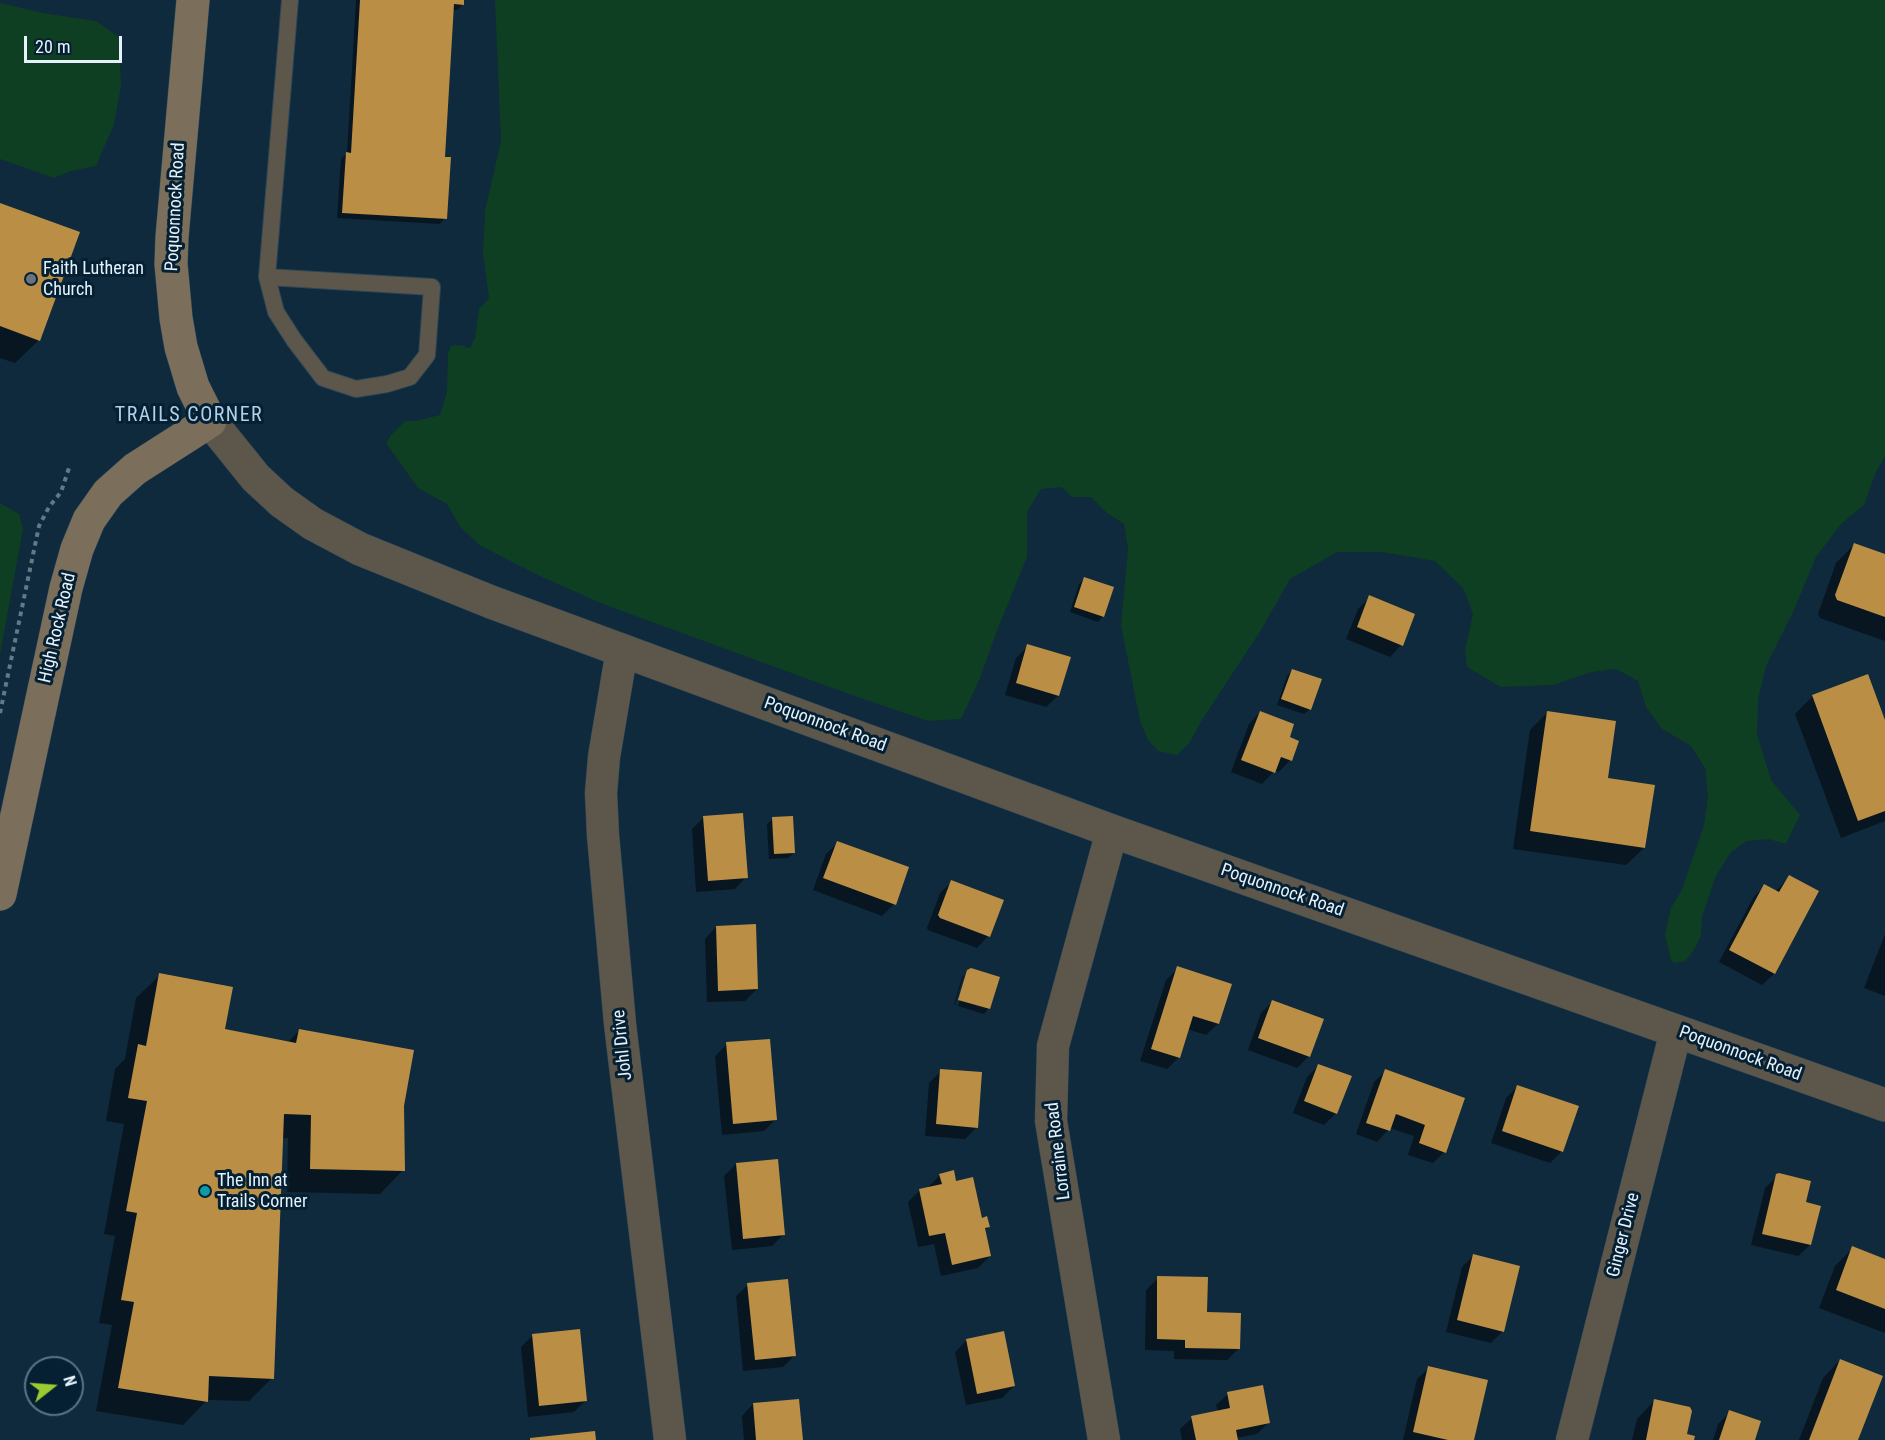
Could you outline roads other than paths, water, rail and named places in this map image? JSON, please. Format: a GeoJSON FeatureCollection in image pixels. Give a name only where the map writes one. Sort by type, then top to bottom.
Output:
{"type":"FeatureCollection","features":[{"type":"Feature","properties":{"kind":"main road","name":"Poquonnock Road"},"geometry":{"type":"LineString","coordinates":[[193,0],[171,264],[181,347],[193,387],[210,421]]}},
{"type":"Feature","properties":{"kind":"main road","name":"High Rock Road"},"geometry":{"type":"LineString","coordinates":[[0,894],[66,588],[77,549],[89,520],[108,493],[135,469],[210,421]]}},
{"type":"Feature","properties":{"kind":"street","name":"Poquonnock Road"},"geometry":{"type":"LineString","coordinates":[[210,421],[267,489],[297,514],[360,549],[622,650],[1112,831],[1885,1105]]}},
{"type":"Feature","properties":{"kind":"street","name":"Johl Drive"},"geometry":{"type":"LineString","coordinates":[[622,650],[604,757],[603,835],[620,1024],[670,1440]]}},
{"type":"Feature","properties":{"kind":"street","name":"Lorraine Road"},"geometry":{"type":"LineString","coordinates":[[1104,1440],[1052,1121],[1053,1046],[1112,831]]}},
{"type":"Feature","properties":{"kind":"street","name":"Ginger Drive"},"geometry":{"type":"LineString","coordinates":[[1572,1440],[1676,1031]]}},
{"type":"Feature","properties":{"kind":"lane"},"geometry":{"type":"LineString","coordinates":[[267,277],[432,287],[427,355],[410,377],[387,384],[356,389],[323,378],[276,312],[267,277],[290,0]]}},
{"type":"Feature","properties":{"kind":"place","name":"Faith Lutheran Church"},"geometry":{"type":"Point","coordinates":[31,279]}},
{"type":"Feature","properties":{"kind":"place","name":"The Inn at Trails Corner"},"geometry":{"type":"Point","coordinates":[205,1191]}},
{"type":"Feature","properties":{"kind":"district","name":"TRAILS CORNER"},"geometry":{"type":"Point","coordinates":[189,416]}}]}
